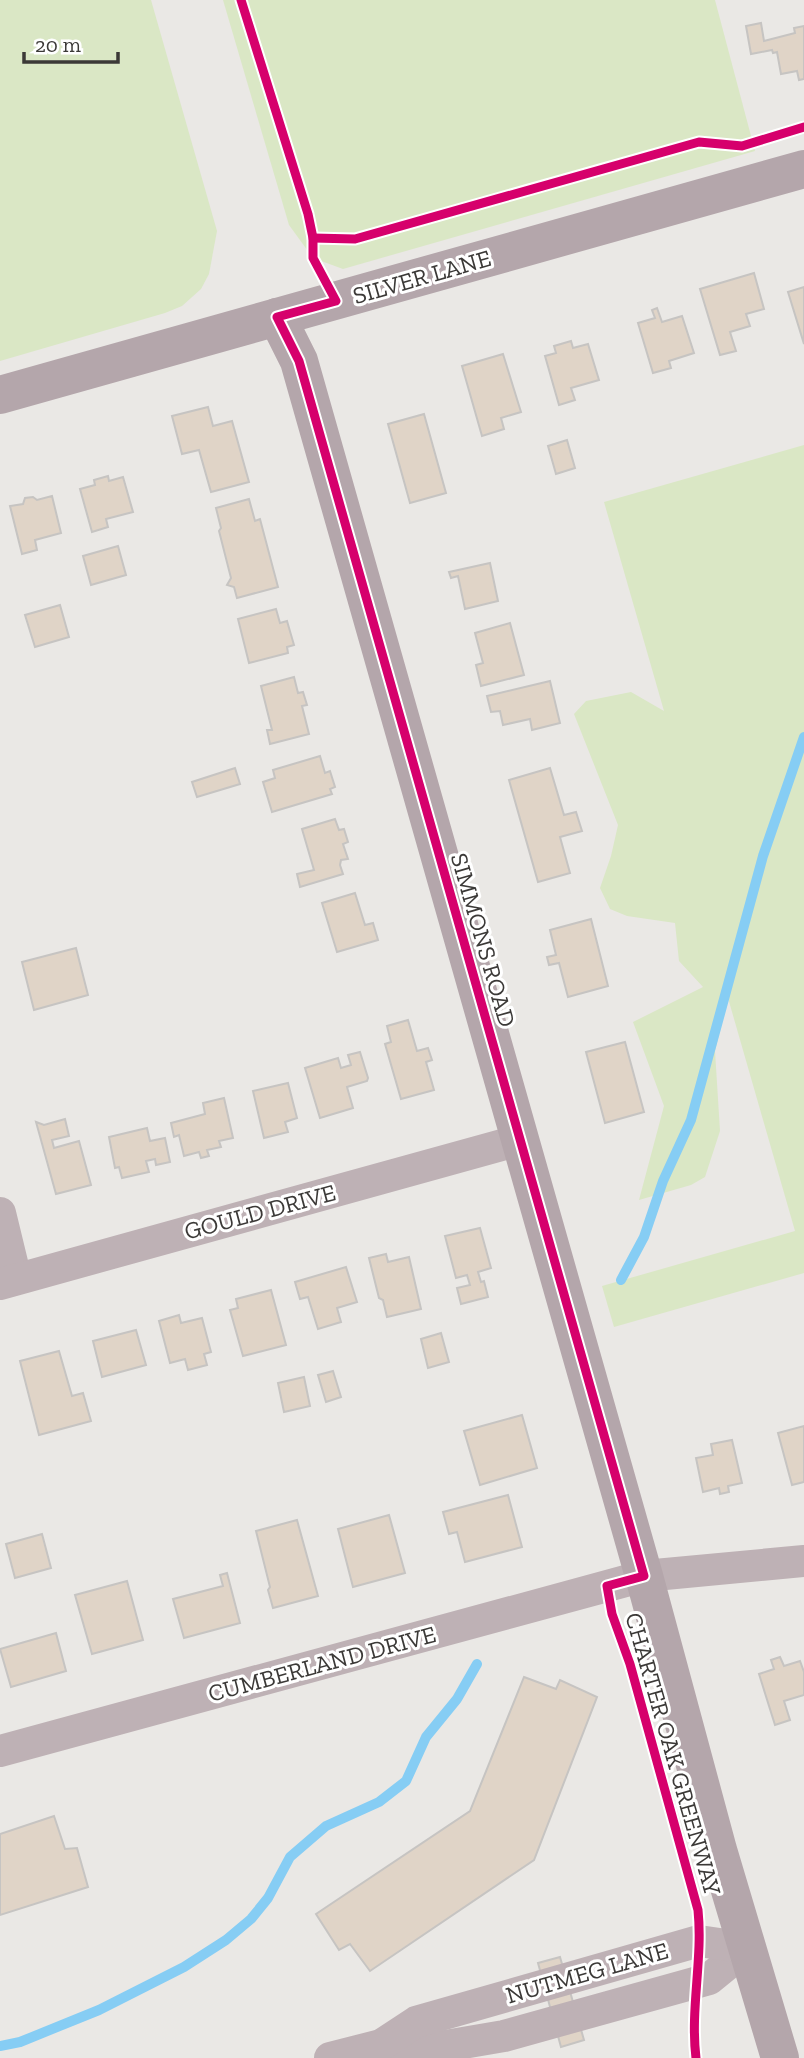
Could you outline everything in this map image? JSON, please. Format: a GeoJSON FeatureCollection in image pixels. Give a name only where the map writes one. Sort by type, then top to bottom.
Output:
{"type":"FeatureCollection","features":[{"type":"Feature","properties":{"kind":"main road","name":"SILVER LANE"},"geometry":{"type":"LineString","coordinates":[[0,395],[804,169]]}},
{"type":"Feature","properties":{"kind":"main road","name":"SIMMONS ROAD"},"geometry":{"type":"LineString","coordinates":[[277,317],[299,361],[644,1576],[718,1850],[780,2058]]}},
{"type":"Feature","properties":{"kind":"street","name":"GOULD DRIVE"},"geometry":{"type":"LineString","coordinates":[[8,1282],[520,1140]]}},
{"type":"Feature","properties":{"kind":"street"},"geometry":{"type":"LineString","coordinates":[[0,1213],[8,1282]]}},
{"type":"Feature","properties":{"kind":"street","name":"CUMBERLAND DRIVE"},"geometry":{"type":"LineString","coordinates":[[0,1751],[644,1576],[804,1561]]}},
{"type":"Feature","properties":{"kind":"street","name":"NUTMEG LANE"},"geometry":{"type":"LineString","coordinates":[[330,2058],[381,2045],[416,2022],[699,1941],[747,1948]]}},
{"type":"Feature","properties":{"kind":"street","name":"NUTMEG LANE"},"geometry":{"type":"LineString","coordinates":[[381,2045],[422,2050],[504,2036],[709,1979],[747,1948]]}},
{"type":"Feature","properties":{"kind":"street"},"geometry":{"type":"LineString","coordinates":[[447,2013],[450,2045]]}},
{"type":"Feature","properties":{"kind":"green space"},"geometry":{"type":"Polygon","coordinates":[[[0,0],[151,0],[217,231],[209,274],[201,289],[182,306],[0,361],[0,0]]]}},
{"type":"Feature","properties":{"kind":"green space"},"geometry":{"type":"Polygon","coordinates":[[[223,0],[715,0],[755,151],[343,269],[313,258],[289,225],[223,0]]]}},
{"type":"Feature","properties":{"kind":"green space"},"geometry":{"type":"Polygon","coordinates":[[[804,445],[804,1273],[614,1327],[602,1286],[795,1231],[728,998],[715,1051],[720,1131],[705,1177],[691,1185],[639,1200],[664,1106],[633,1022],[703,987],[679,961],[675,923],[627,916],[610,909],[600,888],[618,825],[574,714],[586,701],[631,692],[664,711],[604,502],[804,445]]]}},
{"type":"Feature","properties":{"kind":"building"},"geometry":{"type":"Polygon","coordinates":[[[761,23],[764,41],[795,33],[794,28],[804,26],[804,79],[799,80],[797,71],[781,74],[777,52],[773,53],[772,50],[751,54],[746,26],[761,23]]]}},
{"type":"Feature","properties":{"kind":"building"},"geometry":{"type":"Polygon","coordinates":[[[754,273],[764,309],[746,314],[750,326],[730,332],[736,351],[720,355],[700,289],[754,273]]]}},
{"type":"Feature","properties":{"kind":"building"},"geometry":{"type":"Polygon","coordinates":[[[804,287],[804,344],[788,292],[804,287]]]}},
{"type":"Feature","properties":{"kind":"building"},"geometry":{"type":"Polygon","coordinates":[[[657,308],[662,322],[682,316],[694,353],[669,361],[671,368],[653,373],[638,323],[655,318],[652,310],[657,308]]]}},
{"type":"Feature","properties":{"kind":"building"},"geometry":{"type":"Polygon","coordinates":[[[571,341],[573,348],[588,344],[599,380],[571,388],[575,400],[559,405],[545,356],[556,353],[554,346],[571,341]]]}},
{"type":"Feature","properties":{"kind":"building"},"geometry":{"type":"Polygon","coordinates":[[[503,354],[521,412],[501,418],[504,429],[482,436],[462,366],[503,354]]]}},
{"type":"Feature","properties":{"kind":"building"},"geometry":{"type":"Polygon","coordinates":[[[208,407],[213,426],[232,421],[249,482],[211,492],[199,450],[182,454],[172,416],[208,407]]]}},
{"type":"Feature","properties":{"kind":"building"},"geometry":{"type":"Polygon","coordinates":[[[424,414],[446,493],[410,503],[388,424],[424,414]]]}},
{"type":"Feature","properties":{"kind":"building"},"geometry":{"type":"Polygon","coordinates":[[[567,440],[575,468],[556,474],[548,446],[567,440]]]}},
{"type":"Feature","properties":{"kind":"building"},"geometry":{"type":"Polygon","coordinates":[[[108,476],[109,481],[123,477],[133,512],[106,519],[108,527],[92,532],[80,489],[95,485],[94,480],[108,476]]]}},
{"type":"Feature","properties":{"kind":"building"},"geometry":{"type":"Polygon","coordinates":[[[52,496],[61,533],[35,540],[37,550],[22,554],[10,506],[23,504],[25,498],[33,497],[37,500],[52,496]]]}},
{"type":"Feature","properties":{"kind":"building"},"geometry":{"type":"Polygon","coordinates":[[[249,499],[255,521],[260,519],[278,587],[237,598],[234,587],[227,585],[231,578],[216,508],[249,499]]]}},
{"type":"Feature","properties":{"kind":"building"},"geometry":{"type":"Polygon","coordinates":[[[118,546],[126,575],[91,585],[83,556],[118,546]]]}},
{"type":"Feature","properties":{"kind":"building"},"geometry":{"type":"Polygon","coordinates":[[[490,563],[498,601],[465,609],[458,576],[451,578],[449,572],[490,563]]]}},
{"type":"Feature","properties":{"kind":"building"},"geometry":{"type":"Polygon","coordinates":[[[60,605],[69,637],[35,647],[25,615],[60,605]]]}},
{"type":"Feature","properties":{"kind":"building"},"geometry":{"type":"Polygon","coordinates":[[[276,609],[280,623],[287,621],[294,645],[287,647],[288,653],[249,663],[238,619],[276,609]]]}},
{"type":"Feature","properties":{"kind":"building"},"geometry":{"type":"Polygon","coordinates":[[[510,623],[524,675],[481,686],[476,665],[483,663],[475,633],[510,623]]]}},
{"type":"Feature","properties":{"kind":"building"},"geometry":{"type":"Polygon","coordinates":[[[294,677],[298,693],[303,692],[307,705],[302,706],[309,734],[270,744],[267,730],[272,730],[261,686],[294,677]]]}},
{"type":"Feature","properties":{"kind":"building"},"geometry":{"type":"Polygon","coordinates":[[[550,681],[560,723],[532,730],[530,719],[503,725],[500,711],[491,712],[487,696],[550,681]]]}},
{"type":"Feature","properties":{"kind":"building"},"geometry":{"type":"Polygon","coordinates":[[[320,756],[325,773],[330,771],[335,787],[330,789],[332,794],[272,812],[263,782],[275,778],[273,770],[320,756]]]}},
{"type":"Feature","properties":{"kind":"building"},"geometry":{"type":"Polygon","coordinates":[[[235,768],[240,784],[197,797],[192,782],[235,768]]]}},
{"type":"Feature","properties":{"kind":"building"},"geometry":{"type":"Polygon","coordinates":[[[550,768],[564,815],[576,812],[582,831],[560,837],[570,873],[538,882],[509,780],[550,768]]]}},
{"type":"Feature","properties":{"kind":"building"},"geometry":{"type":"Polygon","coordinates":[[[335,819],[339,830],[344,829],[348,842],[343,844],[348,859],[341,860],[343,874],[300,887],[297,874],[314,870],[302,829],[335,819]]]}},
{"type":"Feature","properties":{"kind":"building"},"geometry":{"type":"Polygon","coordinates":[[[355,893],[365,925],[373,923],[378,940],[337,952],[322,903],[355,893]]]}},
{"type":"Feature","properties":{"kind":"building"},"geometry":{"type":"Polygon","coordinates":[[[591,919],[608,986],[568,997],[559,963],[549,965],[547,957],[556,955],[550,930],[591,919]]]}},
{"type":"Feature","properties":{"kind":"building"},"geometry":{"type":"Polygon","coordinates":[[[76,948],[88,995],[34,1010],[22,962],[76,948]]]}},
{"type":"Feature","properties":{"kind":"building"},"geometry":{"type":"Polygon","coordinates":[[[408,1020],[417,1051],[428,1048],[432,1060],[426,1062],[434,1090],[401,1099],[385,1044],[391,1042],[387,1026],[408,1020]]]}},
{"type":"Feature","properties":{"kind":"building"},"geometry":{"type":"Polygon","coordinates":[[[625,1042],[644,1112],[605,1123],[586,1052],[625,1042]]]}},
{"type":"Feature","properties":{"kind":"building"},"geometry":{"type":"Polygon","coordinates":[[[360,1052],[368,1078],[367,1081],[347,1087],[353,1108],[320,1118],[305,1068],[338,1058],[341,1068],[351,1065],[348,1055],[360,1052]]]}},
{"type":"Feature","properties":{"kind":"building"},"geometry":{"type":"Polygon","coordinates":[[[288,1083],[297,1118],[285,1122],[288,1132],[264,1138],[253,1091],[288,1083]]]}},
{"type":"Feature","properties":{"kind":"building"},"geometry":{"type":"Polygon","coordinates":[[[224,1098],[233,1138],[219,1141],[221,1147],[207,1150],[209,1156],[201,1158],[199,1152],[184,1156],[179,1135],[174,1137],[171,1123],[205,1114],[203,1103],[224,1098]]]}},
{"type":"Feature","properties":{"kind":"building"},"geometry":{"type":"Polygon","coordinates":[[[65,1119],[69,1136],[52,1140],[54,1148],[79,1141],[91,1185],[56,1194],[36,1122],[44,1125],[65,1119]]]}},
{"type":"Feature","properties":{"kind":"building"},"geometry":{"type":"Polygon","coordinates":[[[147,1128],[150,1141],[165,1138],[170,1162],[156,1165],[155,1159],[146,1161],[149,1172],[122,1178],[119,1167],[115,1168],[109,1137],[147,1128]]]}},
{"type":"Feature","properties":{"kind":"building"},"geometry":{"type":"Polygon","coordinates":[[[480,1228],[491,1268],[478,1272],[481,1282],[484,1281],[488,1297],[461,1304],[457,1288],[470,1285],[467,1275],[456,1278],[445,1236],[480,1228]]]}},
{"type":"Feature","properties":{"kind":"building"},"geometry":{"type":"Polygon","coordinates":[[[386,1254],[388,1262],[409,1257],[421,1309],[387,1317],[383,1300],[379,1298],[369,1258],[386,1254]]]}},
{"type":"Feature","properties":{"kind":"building"},"geometry":{"type":"Polygon","coordinates":[[[346,1267],[357,1302],[337,1308],[341,1322],[318,1329],[308,1297],[300,1299],[295,1282],[346,1267]]]}},
{"type":"Feature","properties":{"kind":"building"},"geometry":{"type":"Polygon","coordinates":[[[271,1290],[286,1345],[243,1356],[230,1310],[238,1308],[236,1299],[271,1290]]]}},
{"type":"Feature","properties":{"kind":"building"},"geometry":{"type":"Polygon","coordinates":[[[179,1315],[181,1323],[202,1318],[211,1352],[204,1354],[207,1365],[188,1370],[185,1359],[170,1363],[159,1321],[179,1315]]]}},
{"type":"Feature","properties":{"kind":"building"},"geometry":{"type":"Polygon","coordinates":[[[136,1330],[146,1365],[102,1377],[93,1341],[136,1330]]]}},
{"type":"Feature","properties":{"kind":"building"},"geometry":{"type":"Polygon","coordinates":[[[441,1333],[449,1362],[428,1368],[421,1339],[441,1333]]]}},
{"type":"Feature","properties":{"kind":"building"},"geometry":{"type":"Polygon","coordinates":[[[59,1351],[72,1396],[83,1393],[91,1421],[39,1435],[20,1361],[59,1351]]]}},
{"type":"Feature","properties":{"kind":"building"},"geometry":{"type":"Polygon","coordinates":[[[333,1371],[341,1397],[326,1402],[318,1375],[333,1371]]]}},
{"type":"Feature","properties":{"kind":"building"},"geometry":{"type":"Polygon","coordinates":[[[304,1377],[310,1406],[284,1412],[278,1383],[304,1377]]]}},
{"type":"Feature","properties":{"kind":"building"},"geometry":{"type":"Polygon","coordinates":[[[522,1415],[537,1468],[480,1485],[464,1431],[522,1415]]]}},
{"type":"Feature","properties":{"kind":"building"},"geometry":{"type":"Polygon","coordinates":[[[804,1426],[804,1482],[792,1485],[778,1433],[804,1426]]]}},
{"type":"Feature","properties":{"kind":"building"},"geometry":{"type":"Polygon","coordinates":[[[732,1440],[742,1483],[728,1486],[729,1492],[720,1494],[719,1488],[703,1492],[696,1458],[713,1455],[711,1444],[732,1440]]]}},
{"type":"Feature","properties":{"kind":"building"},"geometry":{"type":"Polygon","coordinates":[[[508,1495],[522,1547],[465,1562],[457,1532],[449,1534],[443,1512],[508,1495]]]}},
{"type":"Feature","properties":{"kind":"building"},"geometry":{"type":"Polygon","coordinates":[[[389,1515],[405,1573],[353,1587],[338,1529],[389,1515]]]}},
{"type":"Feature","properties":{"kind":"building"},"geometry":{"type":"Polygon","coordinates":[[[297,1520],[318,1596],[273,1608],[256,1531],[297,1520]]]}},
{"type":"Feature","properties":{"kind":"building"},"geometry":{"type":"Polygon","coordinates":[[[42,1534],[51,1568],[15,1578],[6,1544],[42,1534]]]}},
{"type":"Feature","properties":{"kind":"building"},"geometry":{"type":"Polygon","coordinates":[[[227,1573],[240,1623],[184,1638],[173,1599],[223,1586],[220,1575],[227,1573]]]}},
{"type":"Feature","properties":{"kind":"building"},"geometry":{"type":"Polygon","coordinates":[[[127,1581],[143,1640],[92,1654],[75,1595],[127,1581]]]}},
{"type":"Feature","properties":{"kind":"building"},"geometry":{"type":"Polygon","coordinates":[[[56,1633],[66,1671],[11,1687],[0,1649],[56,1633]]]}},
{"type":"Feature","properties":{"kind":"building"},"geometry":{"type":"Polygon","coordinates":[[[780,1657],[784,1666],[800,1661],[804,1672],[804,1695],[784,1701],[790,1720],[775,1725],[759,1674],[774,1669],[771,1660],[780,1657]]]}},
{"type":"Feature","properties":{"kind":"building"},"geometry":{"type":"Polygon","coordinates":[[[524,1677],[556,1689],[560,1680],[597,1697],[534,1860],[370,1971],[350,1944],[339,1950],[316,1914],[470,1811],[524,1677]]]}},
{"type":"Feature","properties":{"kind":"building"},"geometry":{"type":"Polygon","coordinates":[[[54,1816],[65,1849],[77,1848],[88,1887],[0,1915],[0,1834],[54,1816]]]}},
{"type":"Feature","properties":{"kind":"building"},"geometry":{"type":"Polygon","coordinates":[[[560,1957],[584,2040],[561,2047],[538,1963],[560,1957]]]}},
{"type":"Feature","properties":{"kind":"waterway"},"geometry":{"type":"LineString","coordinates":[[621,1280],[644,1237],[663,1181],[691,1120],[763,856],[804,737]]}},
{"type":"Feature","properties":{"kind":"waterway"},"geometry":{"type":"LineString","coordinates":[[0,2046],[20,2042],[99,2010],[184,1967],[226,1940],[251,1919],[268,1898],[290,1857],[326,1826],[379,1802],[406,1781],[426,1737],[457,1699],[477,1664]]}},
{"type":"Feature","properties":{"kind":"cycle path","name":"CHARTER OAK GREENWAY"},"geometry":{"type":"LineString","coordinates":[[241,0],[308,214],[313,238],[313,258],[336,301],[277,317],[299,361],[644,1576],[607,1586],[612,1614],[630,1664],[698,1910],[699,1947],[694,2021],[696,2058]]}},
{"type":"Feature","properties":{"kind":"cycle path"},"geometry":{"type":"LineString","coordinates":[[313,238],[355,239],[699,142],[742,146],[804,127]]}}]}
